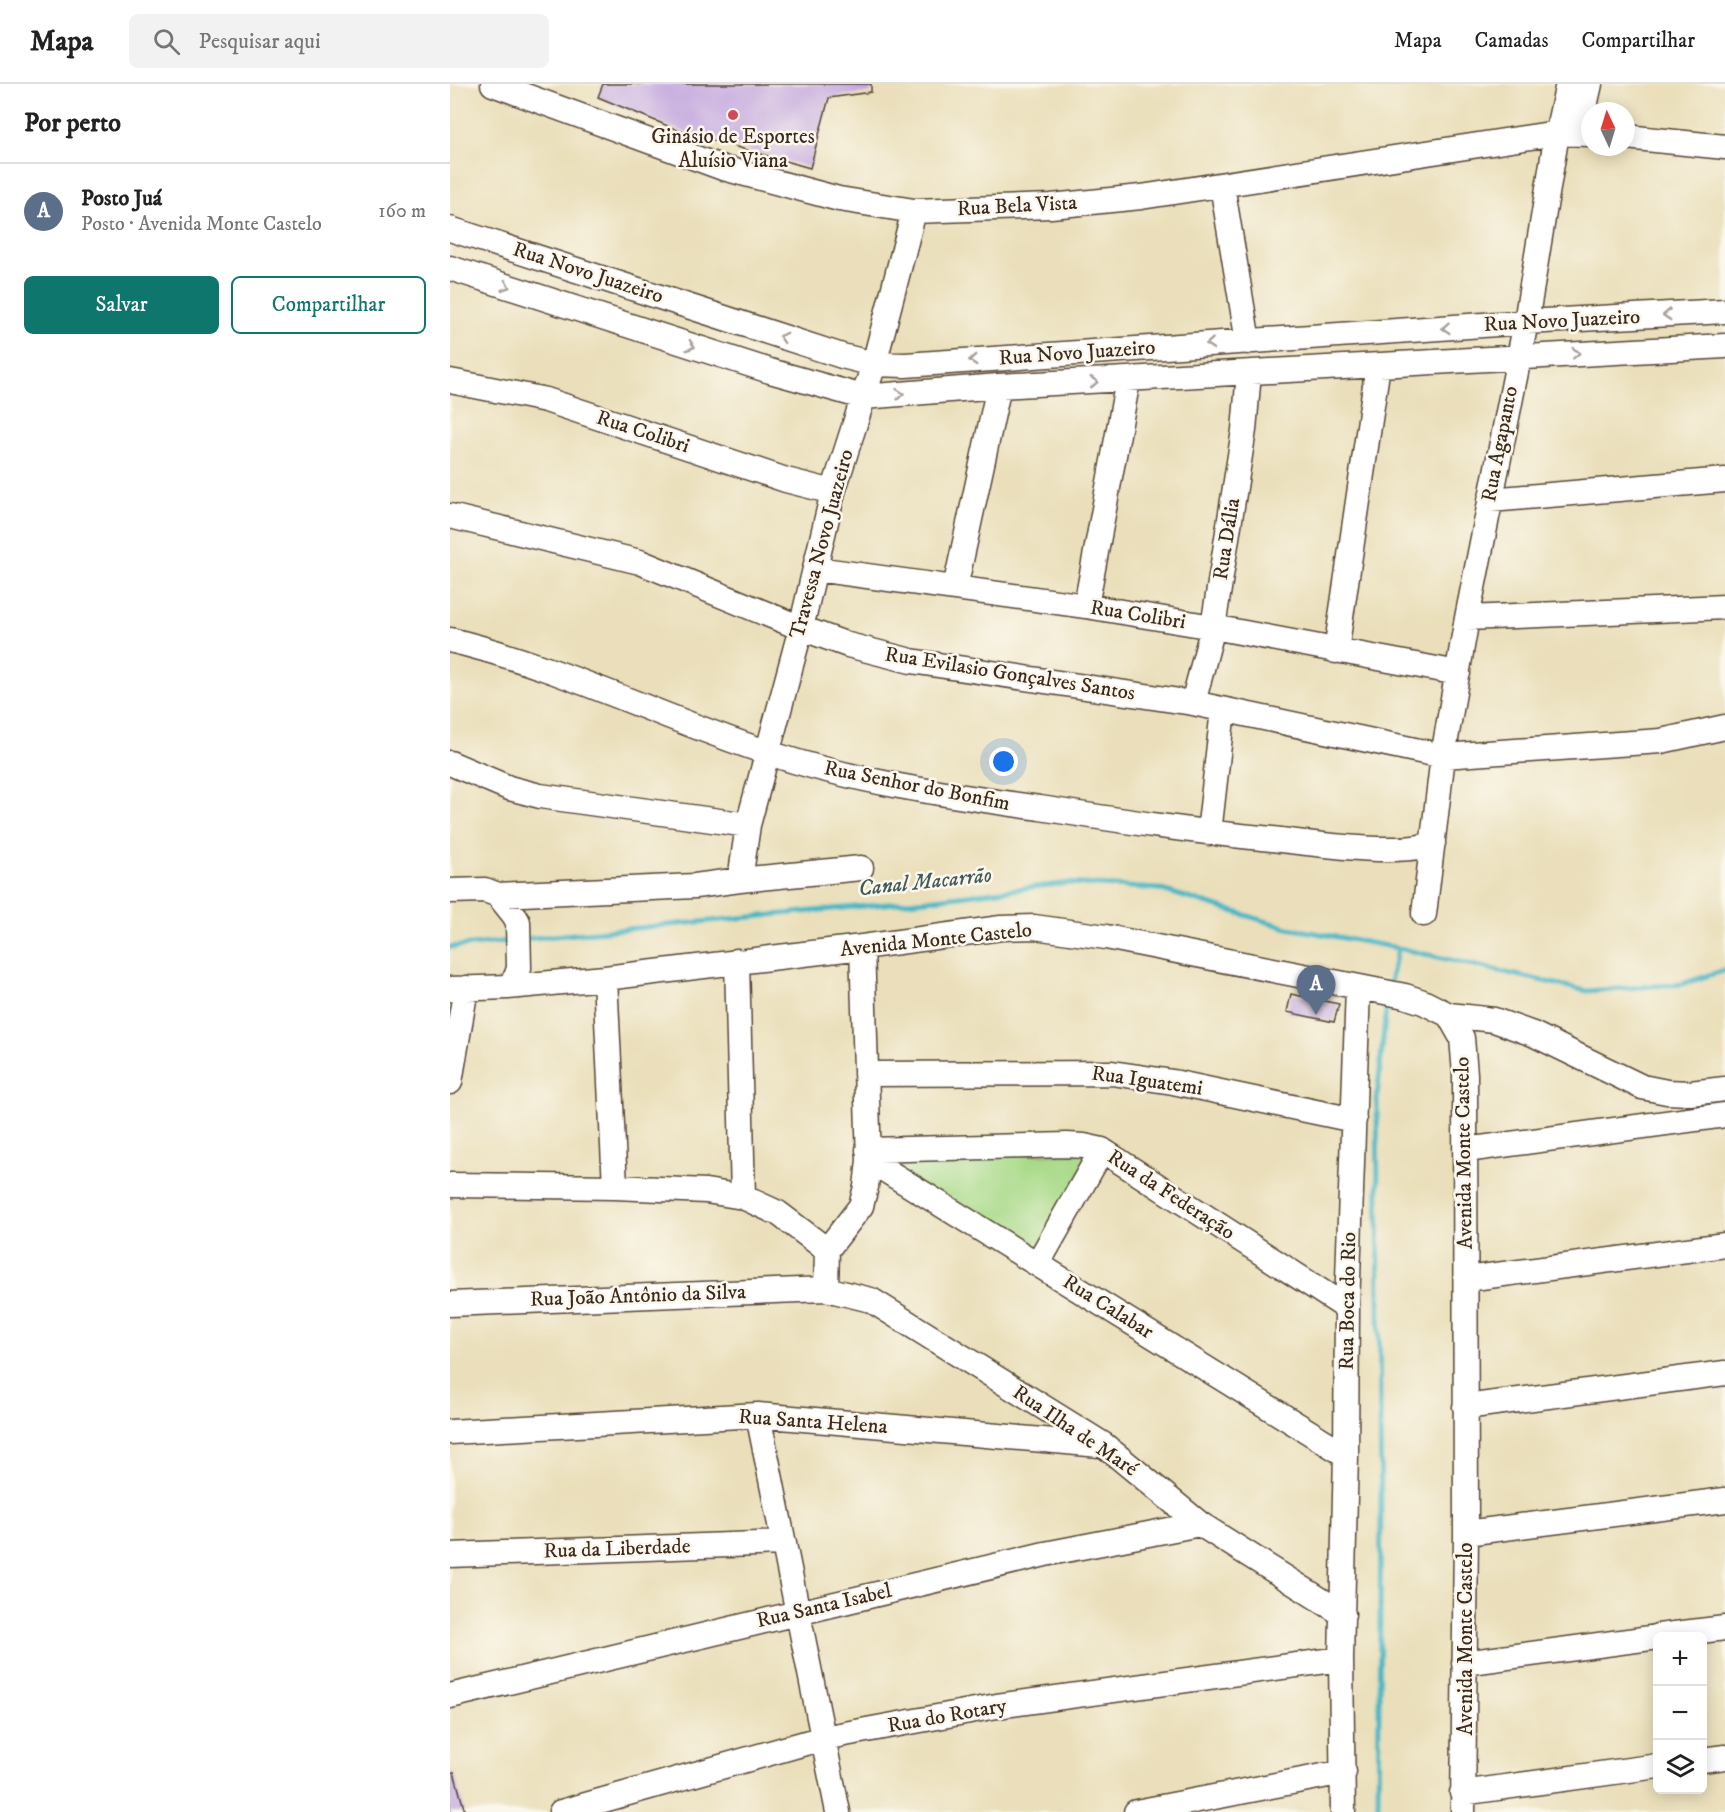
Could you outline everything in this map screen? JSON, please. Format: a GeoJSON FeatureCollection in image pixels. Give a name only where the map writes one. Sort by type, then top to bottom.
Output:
{"type":"FeatureCollection","features":[{"type":"Feature","properties":{"kind":"street","name":"Rua Bela Vista"},"geometry":{"type":"LineString","coordinates":[[493,84],[723,168],[838,199],[914,211],[1052,206],[1140,196],[1575,133]]}},
{"type":"Feature","properties":{"kind":"street"},"geometry":{"type":"LineString","coordinates":[[1569,84],[1575,133]]}},
{"type":"Feature","properties":{"kind":"street"},"geometry":{"type":"LineString","coordinates":[[1575,133],[1590,84]]}},
{"type":"Feature","properties":{"kind":"street","name":"Rua Agapanto"},"geometry":{"type":"LineString","coordinates":[[1424,914],[1443,756],[1467,618],[1518,356],[1575,133]]}},
{"type":"Feature","properties":{"kind":"street"},"geometry":{"type":"LineString","coordinates":[[1635,138],[1725,147]]}},
{"type":"Feature","properties":{"kind":"street"},"geometry":{"type":"LineString","coordinates":[[1222,185],[1248,342]]}},
{"type":"Feature","properties":{"kind":"street","name":"Travessa Novo Juazeiro"},"geometry":{"type":"LineString","coordinates":[[740,880],[748,825],[801,628],[833,492],[874,364],[914,211]]}},
{"type":"Feature","properties":{"kind":"street","name":"Rua Novo Juazeiro"},"geometry":{"type":"LineString","coordinates":[[450,229],[842,356],[874,364],[905,365],[1526,322],[1725,311]]}},
{"type":"Feature","properties":{"kind":"street","name":"Rua Novo Juazeiro"},"geometry":{"type":"LineString","coordinates":[[450,268],[770,371],[863,397],[999,386],[1725,346]]}},
{"type":"Feature","properties":{"kind":"street"},"geometry":{"type":"LineString","coordinates":[[1336,651],[1378,365]]}},
{"type":"Feature","properties":{"kind":"street","name":"Rua Dália"},"geometry":{"type":"LineString","coordinates":[[1193,703],[1213,627],[1244,430],[1249,373]]}},
{"type":"Feature","properties":{"kind":"street"},"geometry":{"type":"LineString","coordinates":[[1086,606],[1128,380]]}},
{"type":"Feature","properties":{"kind":"street","name":"Rua Colibri"},"geometry":{"type":"LineString","coordinates":[[450,381],[546,400],[786,480],[833,492]]}},
{"type":"Feature","properties":{"kind":"street"},"geometry":{"type":"LineString","coordinates":[[956,588],[999,386]]}},
{"type":"Feature","properties":{"kind":"street"},"geometry":{"type":"LineString","coordinates":[[1490,500],[1725,480]]}},
{"type":"Feature","properties":{"kind":"street","name":"Rua Evilasio Gonçalves Santos"},"geometry":{"type":"LineString","coordinates":[[450,516],[640,562],[801,628],[848,645],[910,661],[1193,703],[1443,756],[1661,741],[1725,727]]}},
{"type":"Feature","properties":{"kind":"street","name":"Rua Colibri"},"geometry":{"type":"LineString","coordinates":[[816,569],[1086,606],[1213,627],[1458,673]]}},
{"type":"Feature","properties":{"kind":"street"},"geometry":{"type":"LineString","coordinates":[[1467,618],[1725,607]]}},
{"type":"Feature","properties":{"kind":"street","name":"Rua Senhor do Bonfim"},"geometry":{"type":"LineString","coordinates":[[450,640],[511,658],[766,753],[932,793],[1209,833],[1350,847],[1419,848],[1433,843]]}},
{"type":"Feature","properties":{"kind":"street"},"geometry":{"type":"LineString","coordinates":[[1209,833],[1223,710]]}},
{"type":"Feature","properties":{"kind":"street"},"geometry":{"type":"LineString","coordinates":[[450,763],[509,788],[540,796],[748,825]]}},
{"type":"Feature","properties":{"kind":"street"},"geometry":{"type":"LineString","coordinates":[[450,891],[485,890],[498,895],[695,886],[861,868]]}},
{"type":"Feature","properties":{"kind":"street"},"geometry":{"type":"LineString","coordinates":[[498,895],[510,908],[518,922],[519,958],[516,977],[508,987]]}},
{"type":"Feature","properties":{"kind":"street","name":"Avenida Monte Castelo"},"geometry":{"type":"LineString","coordinates":[[458,989],[605,978],[1001,928],[1034,927],[1106,937],[1401,995],[1423,1002],[1449,1015],[1462,1038],[1466,1074],[1465,1752],[1462,1802]]}},
{"type":"Feature","properties":{"kind":"street"},"geometry":{"type":"LineString","coordinates":[[826,1288],[827,1250],[861,1206],[866,1187],[868,1155],[862,947]]}},
{"type":"Feature","properties":{"kind":"street"},"geometry":{"type":"LineString","coordinates":[[519,958],[528,975],[549,983]]}},
{"type":"Feature","properties":{"kind":"street"},"geometry":{"type":"LineString","coordinates":[[737,962],[743,1197]]}},
{"type":"Feature","properties":{"kind":"street"},"geometry":{"type":"LineString","coordinates":[[605,978],[615,1187]]}},
{"type":"Feature","properties":{"kind":"street"},"geometry":{"type":"LineString","coordinates":[[450,1078],[458,989]]}},
{"type":"Feature","properties":{"kind":"street","name":"Rua Boca do Rio"},"geometry":{"type":"LineString","coordinates":[[1344,1812],[1341,1659],[1347,1308],[1354,1120],[1368,989]]}},
{"type":"Feature","properties":{"kind":"street"},"geometry":{"type":"LineString","coordinates":[[1449,1015],[1494,1020],[1533,1034],[1642,1087],[1667,1092],[1690,1093],[1725,1089]]}},
{"type":"Feature","properties":{"kind":"street","name":"Rua Iguatemi"},"geometry":{"type":"LineString","coordinates":[[866,1074],[1112,1073],[1173,1082],[1354,1120]]}},
{"type":"Feature","properties":{"kind":"street"},"geometry":{"type":"LineString","coordinates":[[1466,1150],[1725,1115]]}},
{"type":"Feature","properties":{"kind":"street","name":"Rua da Federação"},"geometry":{"type":"LineString","coordinates":[[868,1155],[1066,1145],[1102,1150],[1347,1308]]}},
{"type":"Feature","properties":{"kind":"street"},"geometry":{"type":"LineString","coordinates":[[1038,1263],[1102,1150]]}},
{"type":"Feature","properties":{"kind":"street","name":"Rua Calabar"},"geometry":{"type":"LineString","coordinates":[[868,1155],[1346,1455]]}},
{"type":"Feature","properties":{"kind":"street"},"geometry":{"type":"LineString","coordinates":[[450,1185],[615,1187],[706,1191],[743,1197],[778,1213],[827,1250]]}},
{"type":"Feature","properties":{"kind":"street"},"geometry":{"type":"LineString","coordinates":[[1466,1279],[1725,1245]]}},
{"type":"Feature","properties":{"kind":"street","name":"Rua João Antônio da Silva"},"geometry":{"type":"LineString","coordinates":[[450,1304],[826,1288]]}},
{"type":"Feature","properties":{"kind":"street","name":"Rua Ilha de Maré"},"geometry":{"type":"LineString","coordinates":[[826,1288],[871,1300],[1104,1445],[1200,1524],[1343,1614]]}},
{"type":"Feature","properties":{"kind":"street"},"geometry":{"type":"LineString","coordinates":[[1465,1407],[1725,1373]]}},
{"type":"Feature","properties":{"kind":"street"},"geometry":{"type":"LineString","coordinates":[[758,1415],[838,1812]]}},
{"type":"Feature","properties":{"kind":"street","name":"Rua Santa Helena"},"geometry":{"type":"LineString","coordinates":[[450,1432],[758,1415],[1104,1445]]}},
{"type":"Feature","properties":{"kind":"street"},"geometry":{"type":"LineString","coordinates":[[1466,1533],[1725,1500]]}},
{"type":"Feature","properties":{"kind":"street","name":"Rua Santa Isabel"},"geometry":{"type":"LineString","coordinates":[[450,1695],[1045,1554],[1200,1524]]}},
{"type":"Feature","properties":{"kind":"street","name":"Rua da Liberdade"},"geometry":{"type":"LineString","coordinates":[[450,1555],[784,1544]]}},
{"type":"Feature","properties":{"kind":"street"},"geometry":{"type":"LineString","coordinates":[[1695,1632],[1725,1628]]}},
{"type":"Feature","properties":{"kind":"street"},"geometry":{"type":"LineString","coordinates":[[1464,1663],[1653,1638]]}},
{"type":"Feature","properties":{"kind":"street","name":"Rua do Rotary"},"geometry":{"type":"LineString","coordinates":[[561,1812],[823,1738],[997,1707],[1341,1659]]}},
{"type":"Feature","properties":{"kind":"street"},"geometry":{"type":"LineString","coordinates":[[1707,1759],[1725,1757]]}},
{"type":"Feature","properties":{"kind":"street"},"geometry":{"type":"LineString","coordinates":[[1462,1802],[1653,1767]]}},
{"type":"Feature","properties":{"kind":"street"},"geometry":{"type":"LineString","coordinates":[[1137,1812],[1344,1772]]}},
{"type":"Feature","properties":{"kind":"green space"},"geometry":{"type":"Polygon","coordinates":[[[1096,1153],[1036,1255],[873,1156],[1096,1153]]]}},
{"type":"Feature","properties":{"kind":"building","name":"Ginásio de Esportes Aluísio Viana"},"geometry":{"type":"Polygon","coordinates":[[[603,84],[871,84],[871,92],[829,98],[810,168],[680,131],[598,97],[603,84]]]}},
{"type":"Feature","properties":{"kind":"building"},"geometry":{"type":"Polygon","coordinates":[[[1291,994],[1339,1004],[1334,1022],[1287,1012],[1291,994]]]}},
{"type":"Feature","properties":{"kind":"building"},"geometry":{"type":"Polygon","coordinates":[[[454,1772],[465,1812],[450,1812],[450,1773],[454,1772]]]}},
{"type":"Feature","properties":{"kind":"waterway","name":"Canal Macarrão"},"geometry":{"type":"LineString","coordinates":[[523,939],[917,901],[1068,883],[1159,889],[1288,928],[1398,948],[1587,991],[1682,984],[1725,970]]}},
{"type":"Feature","properties":{"kind":"waterway","name":"Canal Macarrão"},"geometry":{"type":"LineString","coordinates":[[450,947],[511,941]]}},
{"type":"Feature","properties":{"kind":"waterway"},"geometry":{"type":"LineString","coordinates":[[1389,987],[1398,948]]}},
{"type":"Feature","properties":{"kind":"waterway"},"geometry":{"type":"LineString","coordinates":[[1378,1812],[1381,1510],[1377,1098],[1387,999]]}},
{"type":"Feature","properties":{"kind":"place","name":"Ginásio de Esportes Aluísio Viana"},"geometry":{"type":"Point","coordinates":[733,115]}},
{"type":"Feature","properties":{"kind":"place","name":"Posto Juá"},"geometry":{"type":"Point","coordinates":[1316,1015]}}]}
